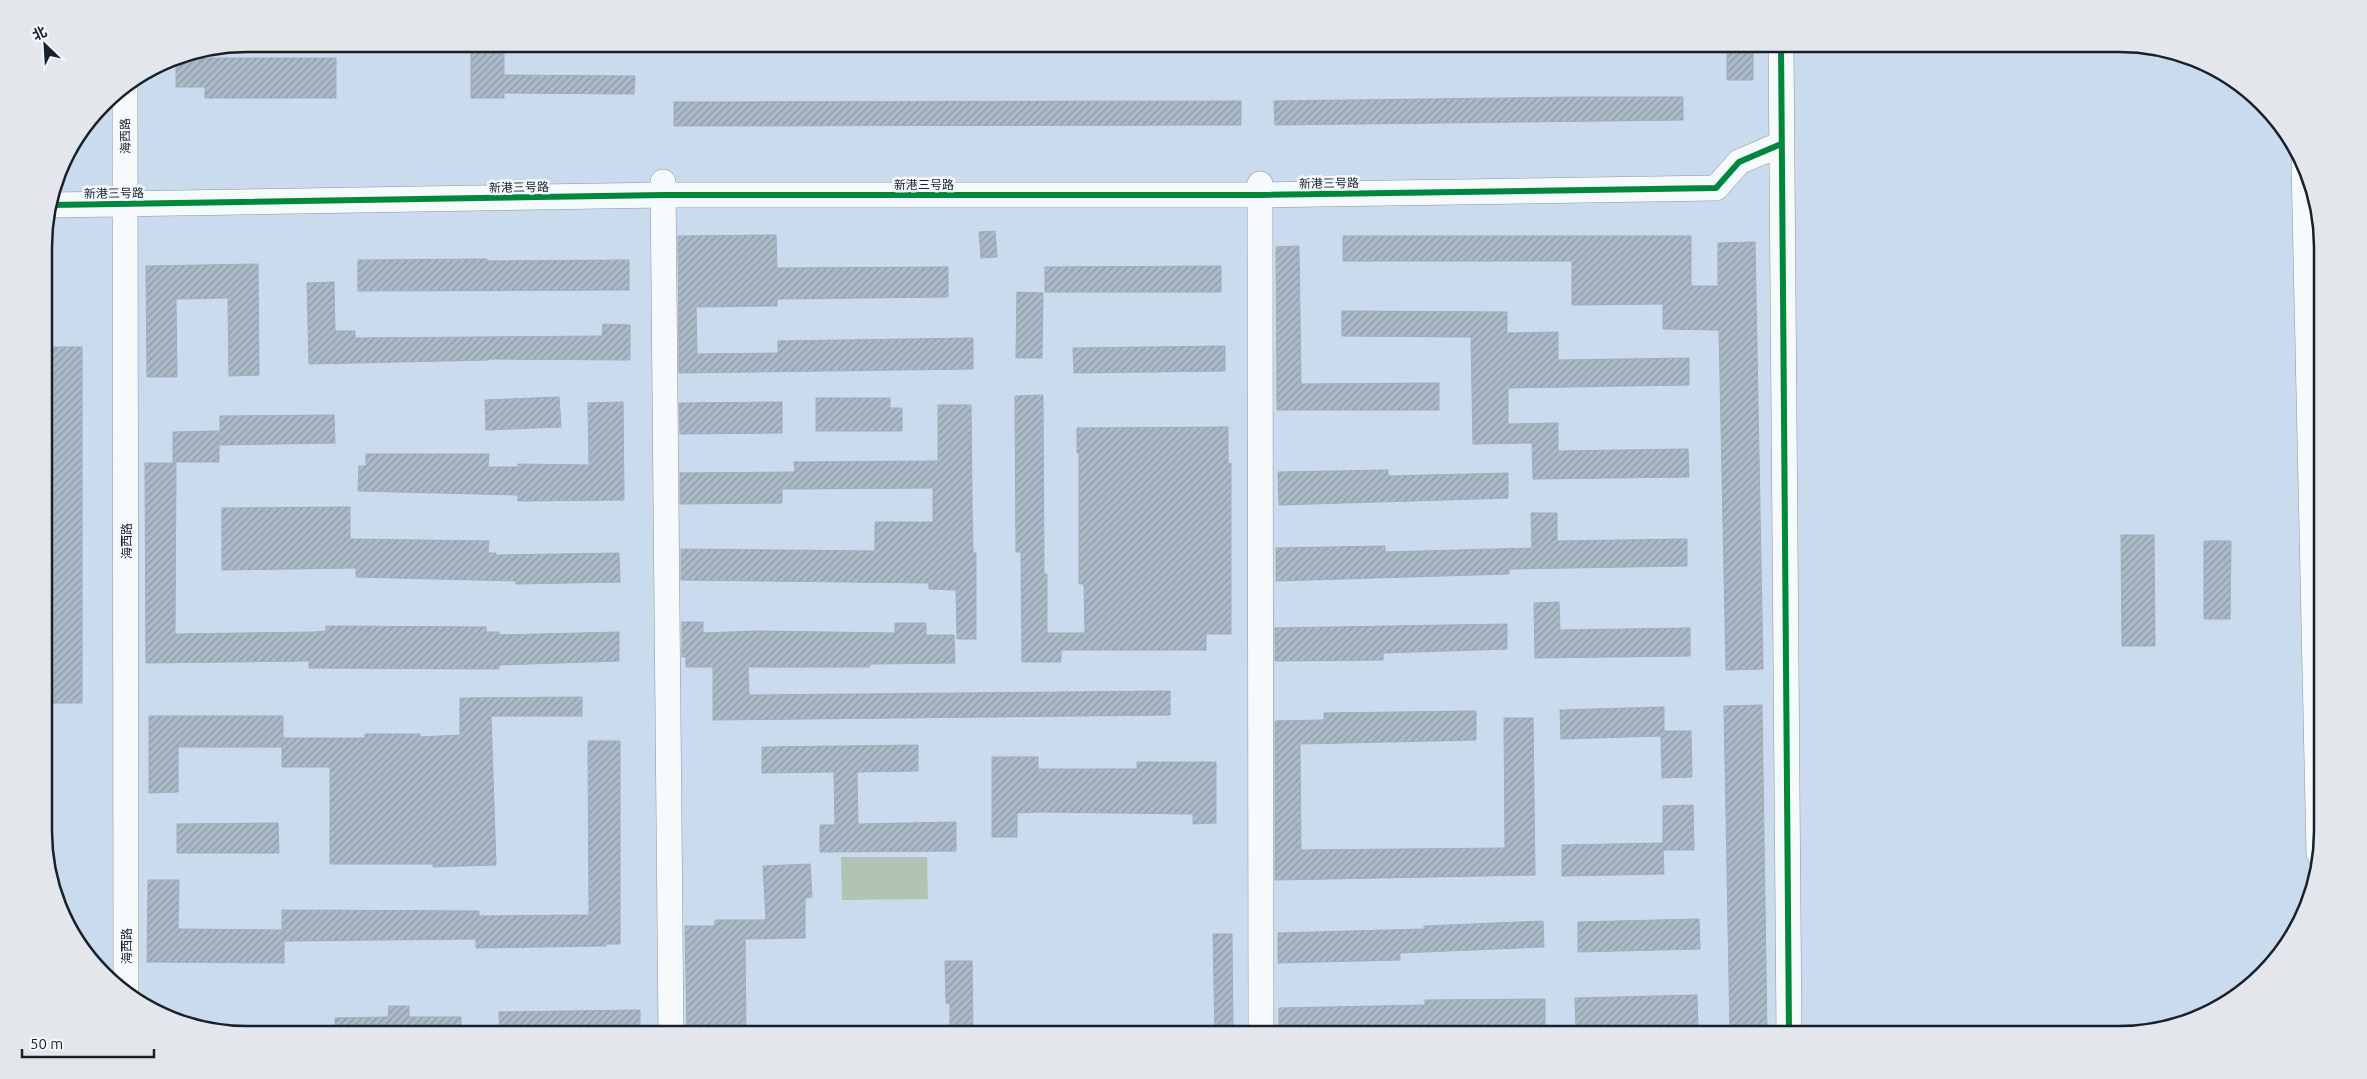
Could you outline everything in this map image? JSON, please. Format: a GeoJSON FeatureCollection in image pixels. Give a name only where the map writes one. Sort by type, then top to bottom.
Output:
{"type":"FeatureCollection","features":[{"type":"Feature","properties":{"kind":"street"},"geometry":{"type":"LineString","coordinates":[[1781,52],[1789,1026]]}},
{"type":"Feature","properties":{"kind":"street","name":"海西路"},"geometry":{"type":"LineString","coordinates":[[114,973],[121,196],[125,96]]}},
{"type":"Feature","properties":{"kind":"street","name":"海西路"},"geometry":{"type":"LineString","coordinates":[[116,104],[121,196],[126,984]]}},
{"type":"Feature","properties":{"kind":"street","name":"新港三号路"},"geometry":{"type":"LineString","coordinates":[[57,204],[121,196],[663,189],[1716,188],[1739,162],[1781,144]]}},
{"type":"Feature","properties":{"kind":"street"},"geometry":{"type":"LineString","coordinates":[[2304,186],[2314,624]]}},
{"type":"Feature","properties":{"kind":"street","name":"新港三号路"},"geometry":{"type":"LineString","coordinates":[[62,189],[121,196]]}},
{"type":"Feature","properties":{"kind":"street"},"geometry":{"type":"LineString","coordinates":[[663,189],[671,1026]]}},
{"type":"Feature","properties":{"kind":"street"},"geometry":{"type":"LineString","coordinates":[[1260,189],[1261,1026]]}},
{"type":"Feature","properties":{"kind":"green space"},"geometry":{"type":"Polygon","coordinates":[[[841,857],[927,857],[928,899],[842,900],[841,857]]]}},
{"type":"Feature","properties":{"kind":"building"},"geometry":{"type":"Polygon","coordinates":[[[471,52],[504,52],[504,75],[635,76],[634,94],[504,93],[504,98],[471,98],[471,52]]]}},
{"type":"Feature","properties":{"kind":"building"},"geometry":{"type":"Polygon","coordinates":[[[1727,52],[1753,52],[1753,80],[1727,80],[1727,52]]]}},
{"type":"Feature","properties":{"kind":"building"},"geometry":{"type":"Polygon","coordinates":[[[201,58],[336,58],[336,98],[205,98],[205,87],[176,87],[176,66],[201,58]]]}},
{"type":"Feature","properties":{"kind":"building"},"geometry":{"type":"Polygon","coordinates":[[[1683,97],[1683,120],[1275,125],[1274,101],[1683,97]]]}},
{"type":"Feature","properties":{"kind":"building"},"geometry":{"type":"Polygon","coordinates":[[[1241,101],[1241,125],[674,126],[674,102],[1241,101]]]}},
{"type":"Feature","properties":{"kind":"building"},"geometry":{"type":"Polygon","coordinates":[[[995,231],[997,257],[981,258],[979,232],[995,231]]]}},
{"type":"Feature","properties":{"kind":"building"},"geometry":{"type":"Polygon","coordinates":[[[776,235],[777,268],[948,267],[948,297],[777,299],[777,306],[696,307],[697,354],[778,353],[778,341],[973,338],[973,369],[679,373],[678,236],[776,235]]]}},
{"type":"Feature","properties":{"kind":"building"},"geometry":{"type":"Polygon","coordinates":[[[1343,236],[1691,236],[1691,286],[1718,286],[1718,243],[1755,242],[1763,669],[1726,670],[1719,330],[1663,329],[1663,304],[1572,305],[1572,261],[1343,261],[1343,236]]]}},
{"type":"Feature","properties":{"kind":"building"},"geometry":{"type":"Polygon","coordinates":[[[1299,246],[1301,384],[1439,383],[1439,410],[1277,410],[1276,247],[1299,246]]]}},
{"type":"Feature","properties":{"kind":"building"},"geometry":{"type":"Polygon","coordinates":[[[487,259],[487,261],[629,260],[629,290],[358,291],[358,260],[487,259]]]}},
{"type":"Feature","properties":{"kind":"building"},"geometry":{"type":"Polygon","coordinates":[[[258,264],[259,375],[229,376],[228,298],[176,299],[177,377],[147,377],[146,266],[258,264]]]}},
{"type":"Feature","properties":{"kind":"building"},"geometry":{"type":"Polygon","coordinates":[[[1221,266],[1221,292],[1045,292],[1045,267],[1221,266]]]}},
{"type":"Feature","properties":{"kind":"building"},"geometry":{"type":"Polygon","coordinates":[[[334,282],[335,331],[355,331],[355,338],[602,336],[603,324],[630,325],[630,360],[489,359],[309,364],[307,283],[334,282]]]}},
{"type":"Feature","properties":{"kind":"building"},"geometry":{"type":"Polygon","coordinates":[[[1017,292],[1043,293],[1042,358],[1016,358],[1017,292]]]}},
{"type":"Feature","properties":{"kind":"building"},"geometry":{"type":"Polygon","coordinates":[[[1342,311],[1507,312],[1507,333],[1558,332],[1558,360],[1689,358],[1689,385],[1508,388],[1508,424],[1558,423],[1558,451],[1688,449],[1689,477],[1533,479],[1532,443],[1473,444],[1471,337],[1342,336],[1342,311]]]}},
{"type":"Feature","properties":{"kind":"building"},"geometry":{"type":"Polygon","coordinates":[[[1225,346],[1225,371],[1074,373],[1073,348],[1225,346]]]}},
{"type":"Feature","properties":{"kind":"building"},"geometry":{"type":"Polygon","coordinates":[[[52,347],[82,347],[82,703],[52,703],[52,347]]]}},
{"type":"Feature","properties":{"kind":"building"},"geometry":{"type":"Polygon","coordinates":[[[1043,395],[1044,574],[1047,574],[1047,633],[1085,633],[1084,584],[1079,584],[1079,453],[1077,453],[1077,428],[1228,427],[1228,464],[1231,463],[1231,634],[1206,634],[1206,650],[1061,650],[1061,662],[1022,662],[1021,552],[1016,552],[1015,396],[1043,395]]]}},
{"type":"Feature","properties":{"kind":"building"},"geometry":{"type":"Polygon","coordinates":[[[559,397],[561,427],[486,430],[485,400],[559,397]]]}},
{"type":"Feature","properties":{"kind":"building"},"geometry":{"type":"Polygon","coordinates":[[[816,398],[890,398],[890,408],[902,408],[902,431],[816,431],[816,398]]]}},
{"type":"Feature","properties":{"kind":"building"},"geometry":{"type":"Polygon","coordinates":[[[623,402],[624,500],[518,501],[518,495],[358,491],[359,466],[366,466],[366,454],[489,454],[488,467],[518,467],[518,464],[589,465],[588,403],[623,402]]]}},
{"type":"Feature","properties":{"kind":"building"},"geometry":{"type":"Polygon","coordinates":[[[782,402],[782,433],[680,434],[679,403],[782,402]]]}},
{"type":"Feature","properties":{"kind":"building"},"geometry":{"type":"Polygon","coordinates":[[[938,405],[971,405],[973,553],[976,553],[976,639],[957,639],[956,590],[929,589],[929,583],[681,580],[681,549],[875,551],[875,522],[933,522],[933,488],[782,489],[782,503],[680,504],[680,473],[795,472],[794,462],[938,461],[938,405]]]}},
{"type":"Feature","properties":{"kind":"building"},"geometry":{"type":"Polygon","coordinates":[[[334,415],[335,443],[220,445],[220,416],[334,415]]]}},
{"type":"Feature","properties":{"kind":"building"},"geometry":{"type":"Polygon","coordinates":[[[219,431],[219,462],[173,462],[173,432],[219,431]]]}},
{"type":"Feature","properties":{"kind":"building"},"geometry":{"type":"Polygon","coordinates":[[[145,463],[176,463],[175,634],[314,632],[326,631],[326,626],[486,627],[486,632],[499,632],[499,635],[619,632],[619,661],[499,665],[499,669],[309,668],[309,661],[146,663],[145,463]]]}},
{"type":"Feature","properties":{"kind":"building"},"geometry":{"type":"Polygon","coordinates":[[[1388,470],[1388,476],[1508,473],[1508,498],[1279,505],[1278,472],[1388,470]]]}},
{"type":"Feature","properties":{"kind":"building"},"geometry":{"type":"Polygon","coordinates":[[[350,507],[350,539],[489,541],[488,553],[496,553],[496,555],[619,553],[620,582],[516,584],[516,581],[356,577],[356,568],[222,570],[222,508],[350,507]]]}},
{"type":"Feature","properties":{"kind":"building"},"geometry":{"type":"Polygon","coordinates":[[[1531,513],[1557,513],[1557,541],[1687,539],[1687,566],[1509,569],[1509,574],[1276,581],[1276,548],[1385,546],[1385,552],[1532,548],[1531,513]]]}},
{"type":"Feature","properties":{"kind":"building"},"geometry":{"type":"Polygon","coordinates":[[[2121,535],[2154,535],[2155,646],[2122,646],[2121,535]]]}},
{"type":"Feature","properties":{"kind":"building"},"geometry":{"type":"Polygon","coordinates":[[[2204,541],[2231,541],[2230,619],[2204,619],[2204,541]]]}},
{"type":"Feature","properties":{"kind":"building"},"geometry":{"type":"Polygon","coordinates":[[[1559,602],[1560,630],[1690,628],[1690,656],[1535,658],[1534,603],[1559,602]]]}},
{"type":"Feature","properties":{"kind":"building"},"geometry":{"type":"Polygon","coordinates":[[[682,622],[703,622],[703,633],[756,631],[895,633],[895,623],[926,623],[926,635],[954,635],[955,663],[870,664],[870,667],[748,667],[749,695],[1170,691],[1170,715],[713,720],[713,667],[686,667],[686,657],[682,657],[682,622]]]}},
{"type":"Feature","properties":{"kind":"building"},"geometry":{"type":"Polygon","coordinates":[[[1507,624],[1507,649],[1383,653],[1383,660],[1275,661],[1275,628],[1507,624]]]}},
{"type":"Feature","properties":{"kind":"building"},"geometry":{"type":"Polygon","coordinates":[[[582,697],[582,716],[491,716],[496,865],[433,867],[433,864],[330,864],[330,767],[282,767],[282,747],[178,747],[178,792],[149,793],[149,716],[283,716],[283,738],[365,738],[365,734],[420,734],[420,737],[460,735],[460,698],[582,697]]]}},
{"type":"Feature","properties":{"kind":"building"},"geometry":{"type":"Polygon","coordinates":[[[1762,705],[1767,1026],[1730,1026],[1724,706],[1762,705]]]}},
{"type":"Feature","properties":{"kind":"building"},"geometry":{"type":"Polygon","coordinates":[[[1664,707],[1664,731],[1691,731],[1692,777],[1662,778],[1661,736],[1561,739],[1560,710],[1664,707]]]}},
{"type":"Feature","properties":{"kind":"building"},"geometry":{"type":"Polygon","coordinates":[[[1476,711],[1476,740],[1300,744],[1301,850],[1505,848],[1504,718],[1533,718],[1535,875],[1275,880],[1275,721],[1324,720],[1324,713],[1476,711]]]}},
{"type":"Feature","properties":{"kind":"building"},"geometry":{"type":"Polygon","coordinates":[[[588,741],[620,741],[620,944],[606,944],[606,946],[476,948],[476,939],[284,941],[284,963],[147,962],[148,880],[179,880],[178,929],[282,930],[282,910],[479,911],[479,916],[589,915],[588,741]]]}},
{"type":"Feature","properties":{"kind":"building"},"geometry":{"type":"Polygon","coordinates":[[[918,745],[918,771],[857,772],[858,824],[956,822],[956,851],[820,852],[820,825],[835,825],[834,772],[762,773],[762,747],[918,745]]]}},
{"type":"Feature","properties":{"kind":"building"},"geometry":{"type":"Polygon","coordinates":[[[992,757],[1038,757],[1038,769],[1137,769],[1137,762],[1216,762],[1216,823],[1193,824],[1193,814],[1017,813],[1017,837],[992,837],[992,757]]]}},
{"type":"Feature","properties":{"kind":"building"},"geometry":{"type":"Polygon","coordinates":[[[1693,805],[1694,850],[1663,850],[1664,874],[1562,876],[1562,845],[1663,843],[1663,806],[1693,805]]]}},
{"type":"Feature","properties":{"kind":"building"},"geometry":{"type":"Polygon","coordinates":[[[278,823],[279,853],[177,853],[177,824],[278,823]]]}},
{"type":"Feature","properties":{"kind":"building"},"geometry":{"type":"Polygon","coordinates":[[[810,864],[812,897],[805,898],[805,938],[745,939],[746,1026],[687,1026],[685,926],[715,926],[715,920],[766,920],[763,866],[810,864]]]}},
{"type":"Feature","properties":{"kind":"building"},"geometry":{"type":"Polygon","coordinates":[[[1699,919],[1700,949],[1578,952],[1578,922],[1699,919]]]}},
{"type":"Feature","properties":{"kind":"building"},"geometry":{"type":"Polygon","coordinates":[[[1543,921],[1544,947],[1400,953],[1400,960],[1278,963],[1278,933],[1424,929],[1424,926],[1543,921]]]}},
{"type":"Feature","properties":{"kind":"building"},"geometry":{"type":"Polygon","coordinates":[[[1213,934],[1232,934],[1233,1026],[1215,1026],[1213,934]]]}},
{"type":"Feature","properties":{"kind":"building"},"geometry":{"type":"Polygon","coordinates":[[[945,961],[972,961],[973,1026],[950,1026],[950,1004],[946,1003],[945,961]]]}},
{"type":"Feature","properties":{"kind":"building"},"geometry":{"type":"Polygon","coordinates":[[[1697,995],[1698,1026],[1576,1026],[1575,998],[1697,995]]]}},
{"type":"Feature","properties":{"kind":"building"},"geometry":{"type":"Polygon","coordinates":[[[1545,999],[1545,1026],[1279,1026],[1279,1008],[1425,1005],[1425,1000],[1545,999]]]}},
{"type":"Feature","properties":{"kind":"building"},"geometry":{"type":"Polygon","coordinates":[[[389,1006],[409,1006],[409,1017],[461,1017],[461,1026],[335,1026],[335,1018],[388,1017],[389,1006]]]}},
{"type":"Feature","properties":{"kind":"building"},"geometry":{"type":"Polygon","coordinates":[[[640,1010],[640,1026],[500,1026],[499,1012],[640,1010]]]}},
{"type":"Feature","properties":{"kind":"cycle path"},"geometry":{"type":"LineString","coordinates":[[1781,52],[1789,1026]]}},
{"type":"Feature","properties":{"kind":"cycle path"},"geometry":{"type":"LineString","coordinates":[[57,205],[663,195],[1260,195],[1716,188],[1739,162],[1781,144]]}}]}
